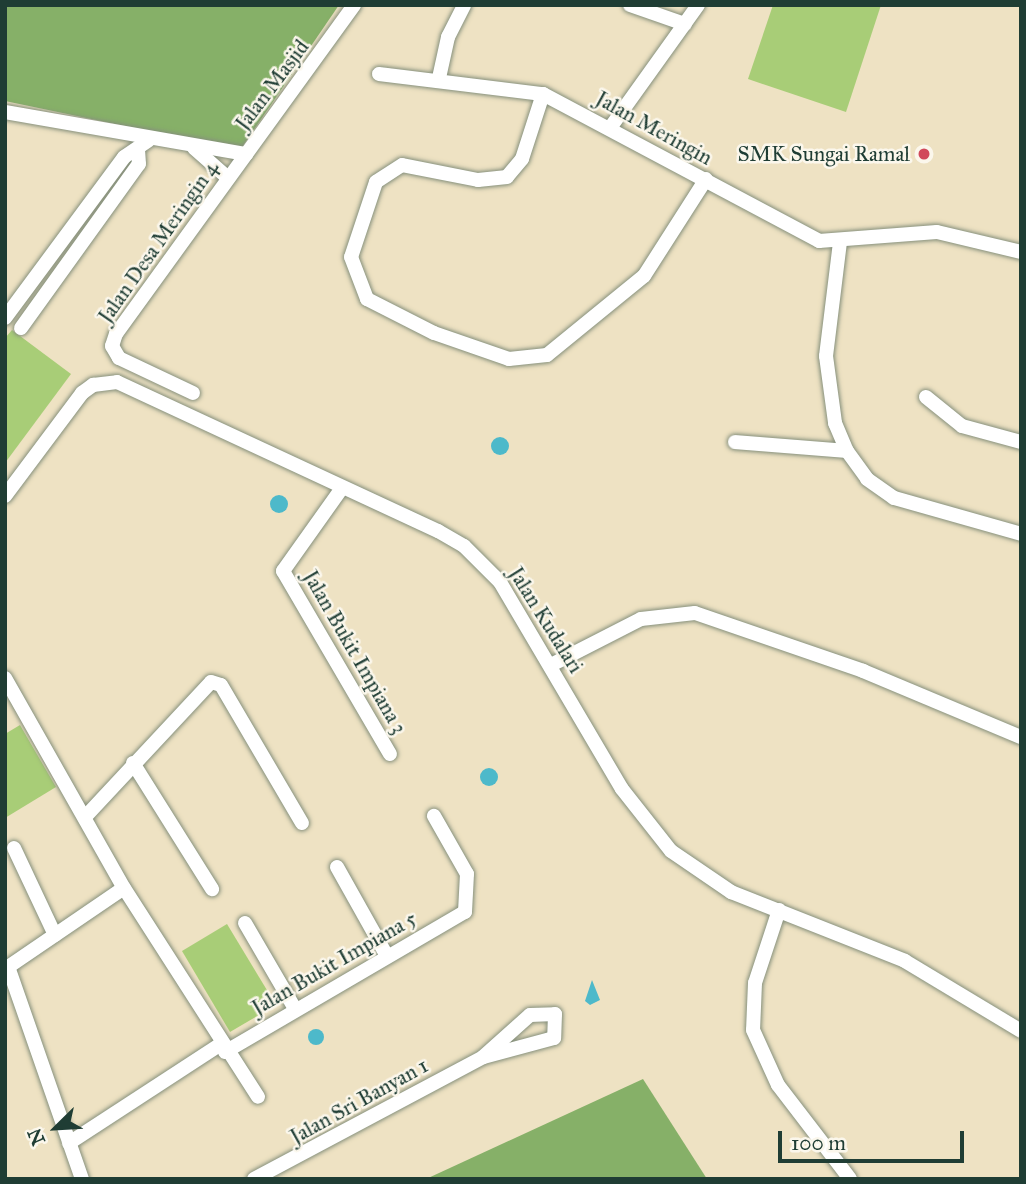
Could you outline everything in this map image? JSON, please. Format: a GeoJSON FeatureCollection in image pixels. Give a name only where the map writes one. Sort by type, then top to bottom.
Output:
{"type":"FeatureCollection","features":[{"type":"Feature","properties":{"kind":"street","name":"Jalan Masjid"},"geometry":{"type":"LineString","coordinates":[[246,154],[354,5]]}},
{"type":"Feature","properties":{"kind":"street"},"geometry":{"type":"LineString","coordinates":[[439,78],[464,5]]}},
{"type":"Feature","properties":{"kind":"street"},"geometry":{"type":"LineString","coordinates":[[630,5],[685,24]]}},
{"type":"Feature","properties":{"kind":"street"},"geometry":{"type":"LineString","coordinates":[[610,128],[698,5]]}},
{"type":"Feature","properties":{"kind":"street","name":"Jalan Meringin"},"geometry":{"type":"LineString","coordinates":[[379,74],[439,78],[543,94],[706,180],[800,234],[840,242],[937,232],[1021,252]]}},
{"type":"Feature","properties":{"kind":"street"},"geometry":{"type":"LineString","coordinates":[[543,94],[522,159],[507,177],[478,180],[402,165],[376,182],[351,257],[367,299],[434,333],[509,359],[547,355],[644,276],[706,180]]}},
{"type":"Feature","properties":{"kind":"street"},"geometry":{"type":"LineString","coordinates":[[6,112],[143,145],[246,154]]}},
{"type":"Feature","properties":{"kind":"street"},"geometry":{"type":"LineString","coordinates":[[5,318],[124,157],[143,145]]}},
{"type":"Feature","properties":{"kind":"street"},"geometry":{"type":"LineString","coordinates":[[21,328],[139,164],[143,145]]}},
{"type":"Feature","properties":{"kind":"street"},"geometry":{"type":"LineString","coordinates":[[194,148],[228,178]]}},
{"type":"Feature","properties":{"kind":"street","name":"Jalan Desa Meringin 4"},"geometry":{"type":"LineString","coordinates":[[193,393],[119,358],[112,346],[246,154]]}},
{"type":"Feature","properties":{"kind":"street"},"geometry":{"type":"LineString","coordinates":[[840,242],[826,356],[833,412],[847,451],[867,479],[894,498],[1021,534]]}},
{"type":"Feature","properties":{"kind":"street","name":"Jalan Kudalari"},"geometry":{"type":"LineString","coordinates":[[5,496],[82,393],[105,381],[464,546],[500,582],[622,789],[671,852],[700,875],[905,961],[1021,1031]]}},
{"type":"Feature","properties":{"kind":"street"},"geometry":{"type":"LineString","coordinates":[[926,397],[962,426],[1021,442]]}},
{"type":"Feature","properties":{"kind":"street"},"geometry":{"type":"LineString","coordinates":[[735,443],[847,451]]}},
{"type":"Feature","properties":{"kind":"street","name":"Jalan Bukit Impiana 3"},"geometry":{"type":"LineString","coordinates":[[342,488],[283,571],[390,754]]}},
{"type":"Feature","properties":{"kind":"street"},"geometry":{"type":"LineString","coordinates":[[551,665],[641,619],[695,613],[863,671],[1021,737]]}},
{"type":"Feature","properties":{"kind":"street"},"geometry":{"type":"LineString","coordinates":[[5,678],[86,816],[124,888],[223,1048],[258,1097]]}},
{"type":"Feature","properties":{"kind":"street"},"geometry":{"type":"LineString","coordinates":[[86,816],[201,689],[221,685],[302,823]]}},
{"type":"Feature","properties":{"kind":"street"},"geometry":{"type":"LineString","coordinates":[[133,763],[212,889]]}},
{"type":"Feature","properties":{"kind":"street","name":"Jalan Bukit Impiana 5"},"geometry":{"type":"LineString","coordinates":[[69,1143],[223,1048],[464,912],[467,874],[433,816]]}},
{"type":"Feature","properties":{"kind":"street"},"geometry":{"type":"LineString","coordinates":[[14,848],[55,935]]}},
{"type":"Feature","properties":{"kind":"street"},"geometry":{"type":"LineString","coordinates":[[337,867],[387,956]]}},
{"type":"Feature","properties":{"kind":"street"},"geometry":{"type":"LineString","coordinates":[[82,1179],[7,967],[124,888]]}},
{"type":"Feature","properties":{"kind":"street"},"geometry":{"type":"LineString","coordinates":[[779,910],[755,983],[753,1030],[778,1085],[850,1179]]}},
{"type":"Feature","properties":{"kind":"street"},"geometry":{"type":"LineString","coordinates":[[245,923],[295,1009]]}},
{"type":"Feature","properties":{"kind":"street","name":"Jalan Sri Banyan 1"},"geometry":{"type":"LineString","coordinates":[[254,1179],[483,1057],[554,1038],[555,1014],[530,1015],[483,1057]]}},
{"type":"Feature","properties":{"kind":"green space"},"geometry":{"type":"Polygon","coordinates":[[[5,5],[339,5],[240,150],[5,101],[5,5]]]}},
{"type":"Feature","properties":{"kind":"green space"},"geometry":{"type":"Polygon","coordinates":[[[773,5],[881,5],[846,112],[748,79],[773,5]]]}},
{"type":"Feature","properties":{"kind":"green space"},"geometry":{"type":"Polygon","coordinates":[[[12,330],[71,374],[5,463],[5,338],[12,330]]]}},
{"type":"Feature","properties":{"kind":"green space"},"geometry":{"type":"Polygon","coordinates":[[[20,725],[56,787],[5,818],[5,734],[20,725]]]}},
{"type":"Feature","properties":{"kind":"green space"},"geometry":{"type":"Polygon","coordinates":[[[227,924],[276,1005],[230,1032],[182,951],[227,924]]]}},
{"type":"Feature","properties":{"kind":"green space"},"geometry":{"type":"Polygon","coordinates":[[[643,1079],[707,1179],[426,1179],[643,1079]]]}},
{"type":"Feature","properties":{"kind":"water"},"geometry":{"type":"Polygon","coordinates":[[[500,437],[506,440],[509,446],[506,452],[500,455],[494,452],[491,446],[494,440],[500,437]]]}},
{"type":"Feature","properties":{"kind":"water"},"geometry":{"type":"Polygon","coordinates":[[[279,495],[285,498],[288,504],[285,510],[279,513],[273,510],[270,504],[273,498],[279,495]]]}},
{"type":"Feature","properties":{"kind":"water"},"geometry":{"type":"Polygon","coordinates":[[[489,768],[495,771],[498,777],[495,783],[489,786],[483,783],[480,777],[483,771],[489,768]]]}},
{"type":"Feature","properties":{"kind":"water"},"geometry":{"type":"Polygon","coordinates":[[[592,980],[600,1000],[590,1005],[585,1001],[592,980]]]}},
{"type":"Feature","properties":{"kind":"water"},"geometry":{"type":"Polygon","coordinates":[[[313,1029],[319,1029],[324,1037],[322,1043],[313,1045],[308,1040],[308,1034],[313,1029]]]}},
{"type":"Feature","properties":{"kind":"place","name":"SMK Sungai Ramal"},"geometry":{"type":"Point","coordinates":[924,154]}}]}
